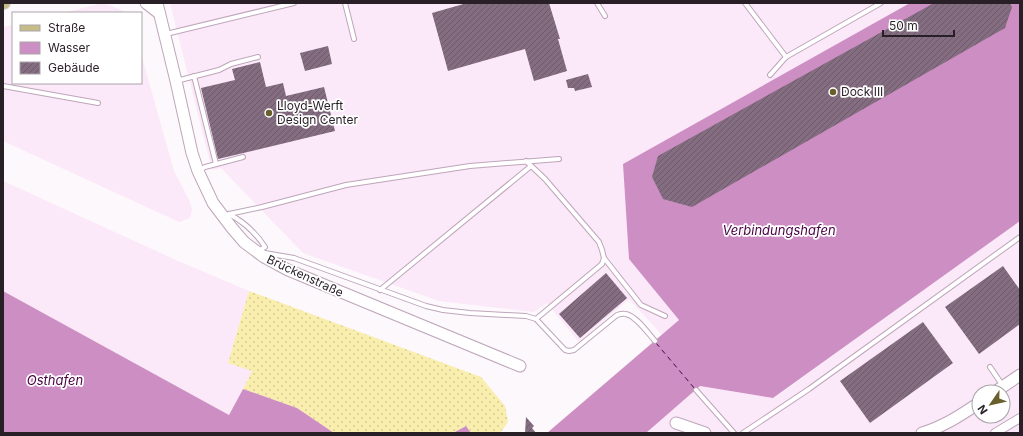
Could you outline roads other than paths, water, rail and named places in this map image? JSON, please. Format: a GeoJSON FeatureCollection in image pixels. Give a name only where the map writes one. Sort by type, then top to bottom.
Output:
{"type":"FeatureCollection","features":[{"type":"Feature","properties":{"kind":"street"},"geometry":{"type":"LineString","coordinates":[[146,3],[158,8]]}},
{"type":"Feature","properties":{"kind":"street","name":"Brückenstraße"},"geometry":{"type":"LineString","coordinates":[[158,8],[192,153],[198,171],[213,203],[225,215],[232,228],[244,242],[264,257],[288,270],[520,366]]}},
{"type":"Feature","properties":{"kind":"street"},"geometry":{"type":"LineString","coordinates":[[1006,384],[1020,375]]}},
{"type":"Feature","properties":{"kind":"street"},"geometry":{"type":"LineString","coordinates":[[922,433],[945,424],[971,407]]}},
{"type":"Feature","properties":{"kind":"street"},"geometry":{"type":"LineString","coordinates":[[995,433],[1020,418]]}},
{"type":"Feature","properties":{"kind":"street"},"geometry":{"type":"LineString","coordinates":[[676,423],[705,433]]}},
{"type":"Feature","properties":{"kind":"lane"},"geometry":{"type":"LineString","coordinates":[[165,34],[294,3]]}},
{"type":"Feature","properties":{"kind":"lane"},"geometry":{"type":"LineString","coordinates":[[345,3],[354,39]]}},
{"type":"Feature","properties":{"kind":"lane"},"geometry":{"type":"LineString","coordinates":[[597,3],[605,16]]}},
{"type":"Feature","properties":{"kind":"lane"},"geometry":{"type":"LineString","coordinates":[[745,3],[786,57]]}},
{"type":"Feature","properties":{"kind":"lane"},"geometry":{"type":"LineString","coordinates":[[770,75],[786,57],[881,3]]}},
{"type":"Feature","properties":{"kind":"lane"},"geometry":{"type":"LineString","coordinates":[[176,81],[219,70],[231,64],[258,58]]}},
{"type":"Feature","properties":{"kind":"lane"},"geometry":{"type":"LineString","coordinates":[[194,76],[216,164]]}},
{"type":"Feature","properties":{"kind":"lane"},"geometry":{"type":"LineString","coordinates":[[3,86],[98,103]]}},
{"type":"Feature","properties":{"kind":"lane"},"geometry":{"type":"LineString","coordinates":[[198,171],[205,167],[244,157]]}},
{"type":"Feature","properties":{"kind":"lane"},"geometry":{"type":"LineString","coordinates":[[225,215],[346,185],[470,166],[559,159]]}},
{"type":"Feature","properties":{"kind":"lane"},"geometry":{"type":"LineString","coordinates":[[526,161],[545,179],[599,242],[604,258],[641,305],[665,316]]}},
{"type":"Feature","properties":{"kind":"lane"},"geometry":{"type":"LineString","coordinates":[[380,290],[531,166]]}},
{"type":"Feature","properties":{"kind":"lane"},"geometry":{"type":"LineString","coordinates":[[743,433],[809,389],[1020,237]]}},
{"type":"Feature","properties":{"kind":"lane"},"geometry":{"type":"LineString","coordinates":[[257,252],[294,258],[426,306],[443,310],[526,316],[536,319],[565,350],[569,351],[574,350],[617,315],[622,313],[634,317],[655,341]]}},
{"type":"Feature","properties":{"kind":"lane"},"geometry":{"type":"LineString","coordinates":[[536,319],[602,264],[604,258]]}},
{"type":"Feature","properties":{"kind":"lane"},"geometry":{"type":"LineString","coordinates":[[990,367],[997,384]]}},
{"type":"Feature","properties":{"kind":"lane"},"geometry":{"type":"LineString","coordinates":[[696,390],[734,433]]}},
{"type":"Feature","properties":{"kind":"water","name":"Verbindungshafen"},"geometry":{"type":"Polygon","coordinates":[[[910,3],[1020,3],[1020,221],[773,398],[700,386],[646,433],[547,433],[679,320],[629,259],[623,164],[910,3]]]}},
{"type":"Feature","properties":{"kind":"water","name":"Osthafen"},"geometry":{"type":"Polygon","coordinates":[[[3,291],[229,415],[243,389],[297,408],[334,433],[3,433],[3,291]]]}},
{"type":"Feature","properties":{"kind":"water"},"geometry":{"type":"Polygon","coordinates":[[[466,426],[471,433],[453,433],[466,426]]]}},
{"type":"Feature","properties":{"kind":"place","name":"Dock III"},"geometry":{"type":"Point","coordinates":[833,92]}},
{"type":"Feature","properties":{"kind":"place","name":"Lloyd-Werft Design Center"},"geometry":{"type":"Point","coordinates":[269,113]}}]}
